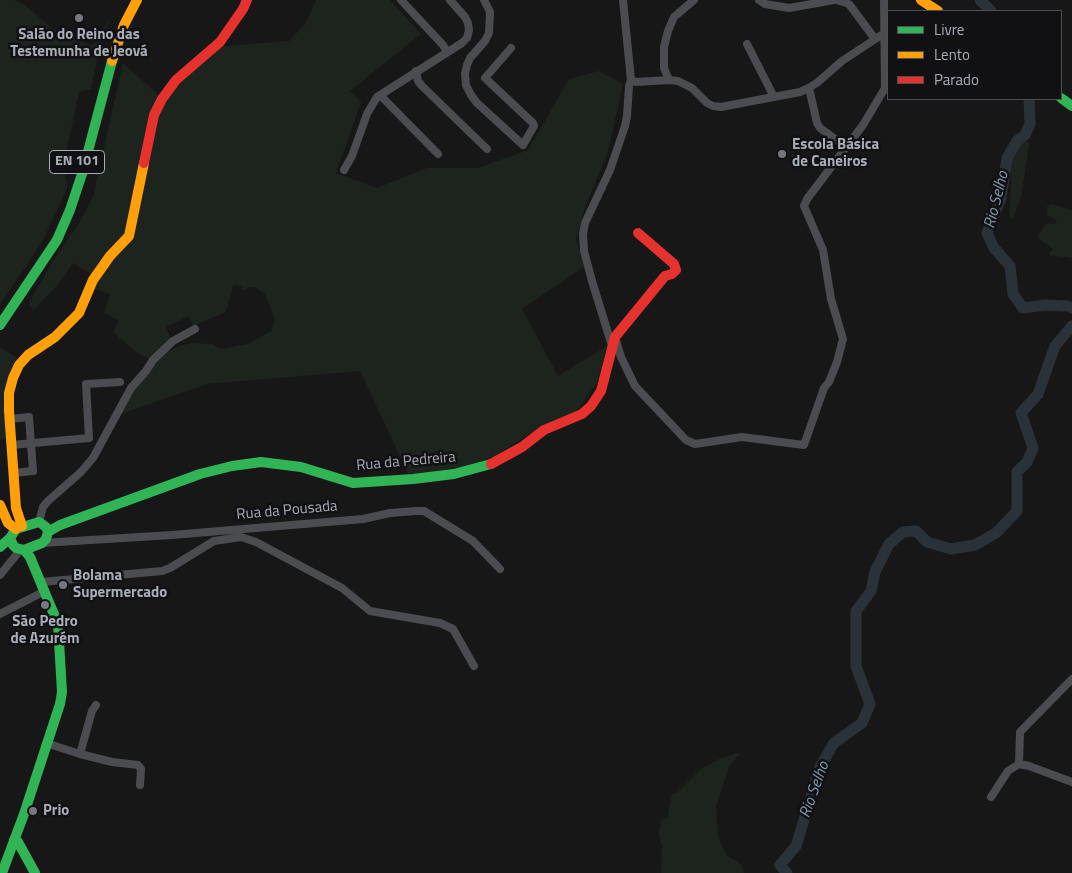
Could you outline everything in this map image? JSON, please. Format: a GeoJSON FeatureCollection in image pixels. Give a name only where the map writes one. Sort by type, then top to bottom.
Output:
{"type":"FeatureCollection","features":[{"type":"Feature","properties":{"kind":"main road","name":"EN 101"},"geometry":{"type":"LineString","coordinates":[[0,313],[43,248],[66,200],[72,185],[108,44],[128,0]]}},
{"type":"Feature","properties":{"kind":"main road","name":"EN 101"},"geometry":{"type":"LineString","coordinates":[[0,324],[57,240],[70,210],[82,174],[115,51],[124,25],[137,0]]}},
{"type":"Feature","properties":{"kind":"main road"},"geometry":{"type":"LineString","coordinates":[[15,542],[16,508],[9,394],[19,365],[28,355],[55,337],[74,320],[79,313],[93,280],[110,256],[129,236],[154,115],[162,98],[176,80],[220,42],[243,9],[247,0]]}},
{"type":"Feature","properties":{"kind":"main road"},"geometry":{"type":"LineString","coordinates":[[922,0],[937,10]]}},
{"type":"Feature","properties":{"kind":"main road","name":"Rua da Pedreira"},"geometry":{"type":"LineString","coordinates":[[45,535],[60,525],[200,474],[232,466],[261,462],[301,467],[353,483],[454,474],[488,465],[522,447],[544,430],[582,414],[591,406],[601,391],[614,342],[665,276],[672,274],[676,270],[674,264],[638,233]]}},
{"type":"Feature","properties":{"kind":"main road"},"geometry":{"type":"LineString","coordinates":[[0,505],[15,542]]}},
{"type":"Feature","properties":{"kind":"main road"},"geometry":{"type":"LineString","coordinates":[[0,514],[43,586],[58,624],[62,682],[60,704],[24,814],[2,873]]}},
{"type":"Feature","properties":{"kind":"main road"},"geometry":{"type":"LineString","coordinates":[[15,542],[45,535]]}},
{"type":"Feature","properties":{"kind":"main road"},"geometry":{"type":"LineString","coordinates":[[15,542],[45,535]]}},
{"type":"Feature","properties":{"kind":"main road"},"geometry":{"type":"LineString","coordinates":[[14,840],[18,842],[35,873]]}},
{"type":"Feature","properties":{"kind":"street"},"geometry":{"type":"LineString","coordinates":[[401,0],[443,45],[447,52]]}},
{"type":"Feature","properties":{"kind":"street"},"geometry":{"type":"LineString","coordinates":[[344,170],[352,156],[372,103],[380,95],[467,38],[469,30],[465,16],[450,0]]}},
{"type":"Feature","properties":{"kind":"street"},"geometry":{"type":"LineString","coordinates":[[494,0],[486,3],[490,12],[488,33],[485,41],[470,58],[465,74],[466,85],[478,103],[523,145],[534,126],[533,123],[484,78],[511,48]]}},
{"type":"Feature","properties":{"kind":"street"},"geometry":{"type":"LineString","coordinates":[[623,0],[631,80],[628,116],[610,170],[585,223],[583,234],[584,250],[592,281],[614,342],[636,386],[686,440],[695,444],[742,437],[804,445],[824,388],[829,382],[843,339],[829,291],[823,250],[804,206],[807,199],[863,125],[885,88],[886,32],[884,0]]}},
{"type":"Feature","properties":{"kind":"street"},"geometry":{"type":"LineString","coordinates":[[669,80],[664,68],[664,47],[668,32],[674,17],[694,0]]}},
{"type":"Feature","properties":{"kind":"street"},"geometry":{"type":"LineString","coordinates":[[759,0],[765,4],[789,8],[835,0],[849,4],[875,39]]}},
{"type":"Feature","properties":{"kind":"street"},"geometry":{"type":"LineString","coordinates":[[631,80],[636,82],[669,80],[686,85],[713,106],[721,107],[809,88],[842,61],[886,32]]}},
{"type":"Feature","properties":{"kind":"street"},"geometry":{"type":"LineString","coordinates":[[747,44],[774,97]]}},
{"type":"Feature","properties":{"kind":"street"},"geometry":{"type":"LineString","coordinates":[[416,72],[418,81],[422,86],[487,149]]}},
{"type":"Feature","properties":{"kind":"street"},"geometry":{"type":"LineString","coordinates":[[809,88],[817,123],[820,128],[846,147]]}},
{"type":"Feature","properties":{"kind":"street"},"geometry":{"type":"LineString","coordinates":[[380,95],[438,154]]}},
{"type":"Feature","properties":{"kind":"street"},"geometry":{"type":"LineString","coordinates":[[45,535],[43,507],[81,472],[93,458],[131,388],[146,371],[152,360],[173,341],[194,329]]}},
{"type":"Feature","properties":{"kind":"street"},"geometry":{"type":"LineString","coordinates":[[12,445],[89,438],[86,384],[120,382]]}},
{"type":"Feature","properties":{"kind":"street"},"geometry":{"type":"LineString","coordinates":[[10,419],[29,417],[34,471],[14,473]]}},
{"type":"Feature","properties":{"kind":"street","name":"Rua da Pousada"},"geometry":{"type":"LineString","coordinates":[[45,535],[353,520],[390,512],[416,510],[424,512],[473,541],[500,569]]}},
{"type":"Feature","properties":{"kind":"street"},"geometry":{"type":"LineString","coordinates":[[0,614],[43,586],[162,571],[170,568],[214,540],[241,537],[256,542],[342,588],[370,611],[440,623],[453,629],[474,666]]}},
{"type":"Feature","properties":{"kind":"street"},"geometry":{"type":"LineString","coordinates":[[0,575],[18,554],[15,542]]}},
{"type":"Feature","properties":{"kind":"street"},"geometry":{"type":"LineString","coordinates":[[1019,764],[1020,732],[1072,679]]}},
{"type":"Feature","properties":{"kind":"street"},"geometry":{"type":"LineString","coordinates":[[80,754],[92,711],[96,705]]}},
{"type":"Feature","properties":{"kind":"street"},"geometry":{"type":"LineString","coordinates":[[46,743],[112,762],[138,765],[142,769],[140,785]]}},
{"type":"Feature","properties":{"kind":"street"},"geometry":{"type":"LineString","coordinates":[[991,798],[1008,771],[1019,764],[1072,782]]}},
{"type":"Feature","properties":{"kind":"shaded area"},"geometry":{"type":"Polygon","coordinates":[[[0,0],[14,0],[26,6],[52,28],[93,46],[111,17],[99,48],[91,89],[79,92],[63,167],[68,187],[43,240],[0,304],[0,0]]]}},
{"type":"Feature","properties":{"kind":"shaded area"},"geometry":{"type":"Polygon","coordinates":[[[316,0],[390,0],[421,34],[350,91],[361,102],[336,173],[377,188],[427,168],[478,168],[528,150],[569,79],[599,71],[623,84],[608,152],[585,208],[576,239],[584,267],[522,309],[558,376],[607,346],[597,383],[576,412],[533,432],[495,456],[464,467],[409,476],[360,371],[207,384],[118,415],[129,395],[158,356],[179,346],[192,343],[212,344],[221,349],[248,344],[271,331],[275,320],[265,294],[255,287],[242,291],[243,287],[233,285],[226,312],[193,326],[189,316],[166,327],[171,338],[150,359],[137,353],[113,332],[119,321],[104,313],[110,294],[91,288],[93,276],[73,263],[56,287],[34,310],[28,305],[52,262],[76,228],[93,197],[123,63],[162,98],[220,42],[226,46],[289,41],[306,23],[316,0]]]}},
{"type":"Feature","properties":{"kind":"shaded area"},"geometry":{"type":"Polygon","coordinates":[[[1024,140],[1029,144],[1021,198],[1012,219],[1009,215],[1011,189],[1010,159],[1015,149],[1024,140]]]}},
{"type":"Feature","properties":{"kind":"shaded area"},"geometry":{"type":"Polygon","coordinates":[[[1050,204],[1072,210],[1072,258],[1049,255],[1053,249],[1038,238],[1038,235],[1047,223],[1055,224],[1057,220],[1047,215],[1047,207],[1050,204]]]}},
{"type":"Feature","properties":{"kind":"shaded area"},"geometry":{"type":"Polygon","coordinates":[[[0,347],[18,359],[6,383],[3,400],[8,439],[0,440],[0,347]]]}},
{"type":"Feature","properties":{"kind":"shaded area"},"geometry":{"type":"Polygon","coordinates":[[[741,752],[729,767],[716,806],[718,836],[726,855],[742,865],[744,873],[661,873],[662,845],[659,834],[661,820],[668,817],[672,794],[678,792],[702,768],[721,758],[741,752]]]}},
{"type":"Feature","properties":{"kind":"waterway","name":"Rio Selho"},"geometry":{"type":"LineString","coordinates":[[980,0],[990,10]]}},
{"type":"Feature","properties":{"kind":"waterway","name":"Rio Selho"},"geometry":{"type":"LineString","coordinates":[[1029,100],[1030,124],[1025,135],[1017,141],[1007,158],[1001,198],[987,233],[994,248],[1010,266],[1013,294],[1023,308],[1045,305],[1072,308]]}},
{"type":"Feature","properties":{"kind":"waterway","name":"Rio Selho"},"geometry":{"type":"LineString","coordinates":[[787,873],[780,865],[796,846],[820,767],[834,743],[862,723],[870,704],[856,666],[856,611],[871,591],[875,572],[889,544],[903,532],[916,531],[927,542],[951,549],[975,545],[996,533],[1017,511],[1017,472],[1027,462],[1033,448],[1021,413],[1038,394],[1055,346],[1072,326]]}},
{"type":"Feature","properties":{"kind":"traffic: fast"},"geometry":{"type":"LineString","coordinates":[[0,325],[57,240],[70,210],[82,174],[112,61]]}},
{"type":"Feature","properties":{"kind":"traffic: fast"},"geometry":{"type":"LineString","coordinates":[[1062,99],[1072,106]]}},
{"type":"Feature","properties":{"kind":"traffic: fast"},"geometry":{"type":"LineString","coordinates":[[48,532],[60,525],[200,474],[232,466],[261,462],[301,467],[353,483],[454,474],[491,464]]}},
{"type":"Feature","properties":{"kind":"traffic: fast"},"geometry":{"type":"LineString","coordinates":[[39,522],[46,527],[48,532],[46,539],[42,543],[24,550],[16,548],[10,538],[16,529],[39,522]]}},
{"type":"Feature","properties":{"kind":"traffic: fast"},"geometry":{"type":"LineString","coordinates":[[0,547],[10,538]]}},
{"type":"Feature","properties":{"kind":"traffic: fast"},"geometry":{"type":"LineString","coordinates":[[2,873],[24,814],[60,704],[62,692],[58,624],[30,557],[24,550]]}},
{"type":"Feature","properties":{"kind":"traffic: fast"},"geometry":{"type":"LineString","coordinates":[[14,840],[18,842],[35,873]]}},
{"type":"Feature","properties":{"kind":"traffic: slow"},"geometry":{"type":"LineString","coordinates":[[112,61],[124,25],[137,0]]}},
{"type":"Feature","properties":{"kind":"traffic: slow"},"geometry":{"type":"LineString","coordinates":[[921,0],[936,10]]}},
{"type":"Feature","properties":{"kind":"traffic: slow"},"geometry":{"type":"LineString","coordinates":[[22,526],[16,508],[9,411],[9,393],[13,378],[19,365],[28,355],[55,337],[79,313],[93,280],[110,256],[129,236],[144,163]]}},
{"type":"Feature","properties":{"kind":"traffic: slow"},"geometry":{"type":"LineString","coordinates":[[0,505],[8,523],[16,529]]}},
{"type":"Feature","properties":{"kind":"traffic: jam"},"geometry":{"type":"LineString","coordinates":[[144,163],[154,115],[162,99],[176,80],[220,42],[243,9],[247,0]]}},
{"type":"Feature","properties":{"kind":"traffic: jam"},"geometry":{"type":"LineString","coordinates":[[491,464],[522,447],[544,430],[582,414],[591,406],[601,391],[615,337],[665,276],[672,274],[676,270],[674,264],[638,233]]}},
{"type":"Feature","properties":{"kind":"place","name":"Salão do Reino das Testemunha de Jeová"},"geometry":{"type":"Point","coordinates":[79,18]}},
{"type":"Feature","properties":{"kind":"place","name":"Escola Básica de Caneiros"},"geometry":{"type":"Point","coordinates":[782,154]}},
{"type":"Feature","properties":{"kind":"place","name":"Bolama Supermercado"},"geometry":{"type":"Point","coordinates":[63,585]}},
{"type":"Feature","properties":{"kind":"place","name":"São Pedro de Azurém"},"geometry":{"type":"Point","coordinates":[45,605]}},
{"type":"Feature","properties":{"kind":"place","name":"Prio"},"geometry":{"type":"Point","coordinates":[33,811]}}]}
